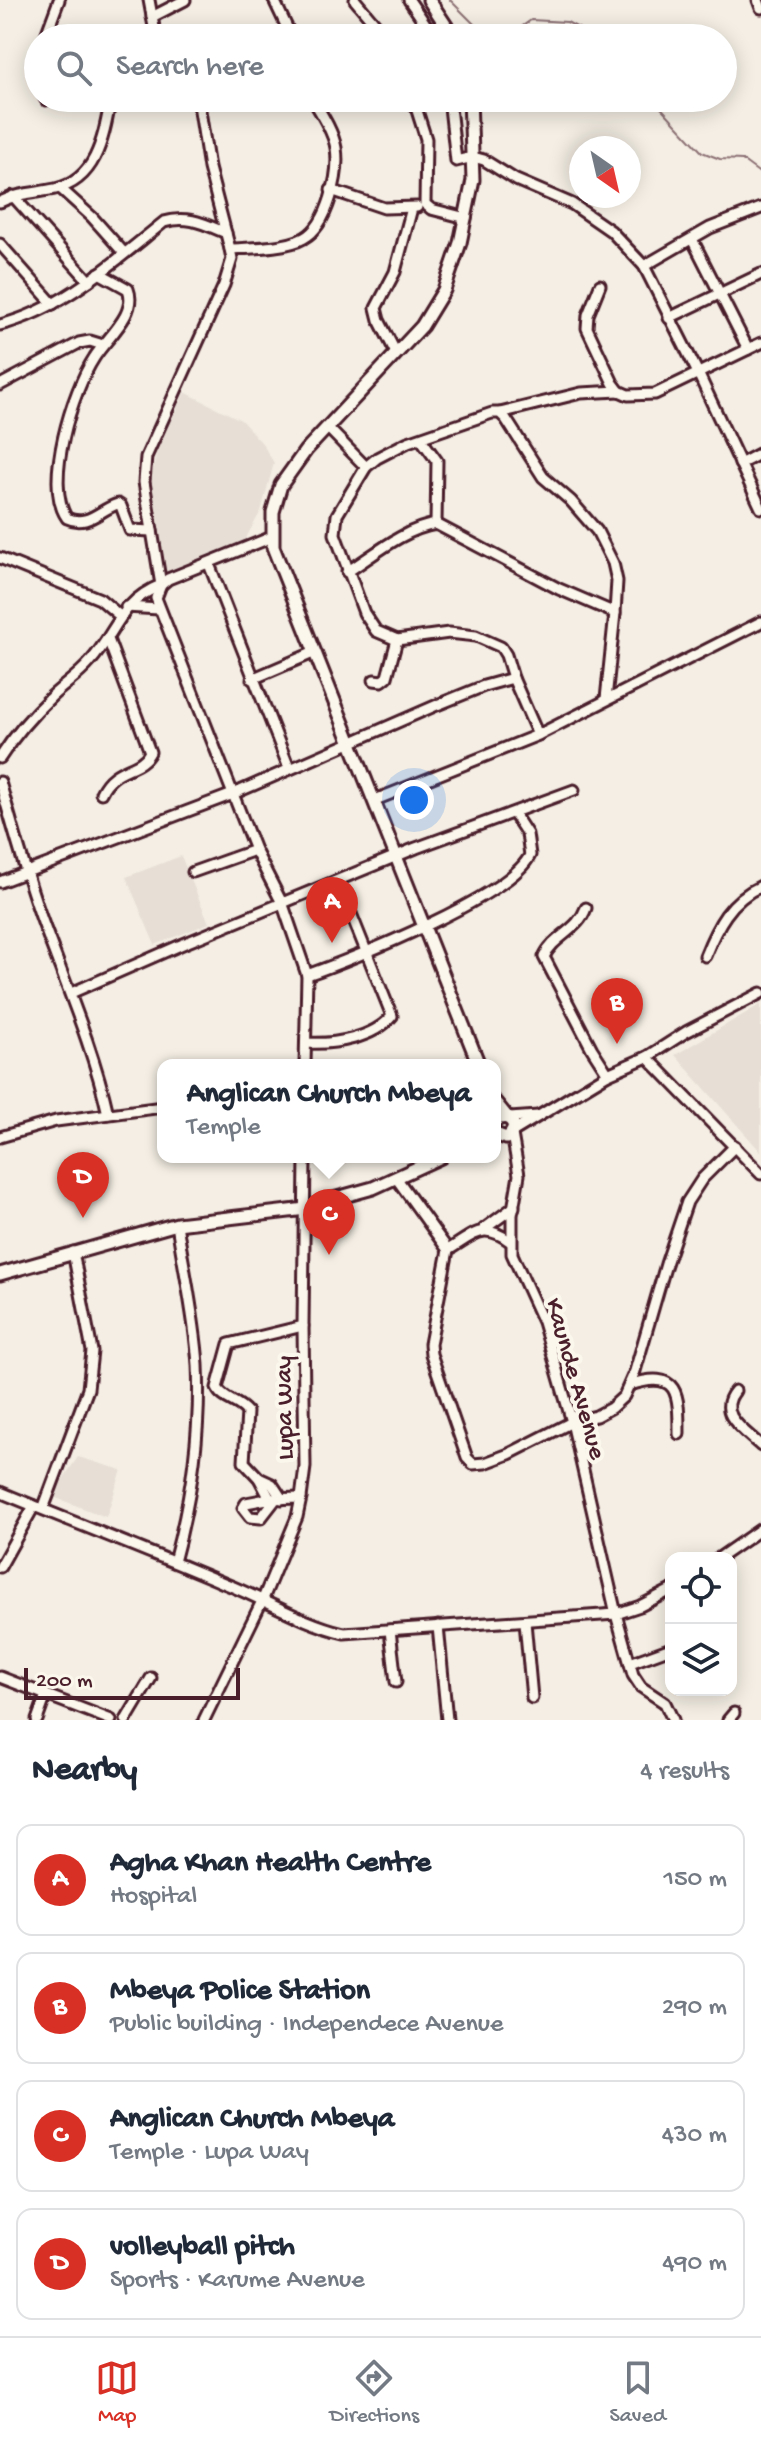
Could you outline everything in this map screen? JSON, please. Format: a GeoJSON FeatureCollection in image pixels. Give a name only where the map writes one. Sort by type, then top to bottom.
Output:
{"type":"FeatureCollection","features":[{"type":"Feature","properties":{"kind":"main road"},"geometry":{"type":"LineString","coordinates":[[429,0],[445,24]]}},
{"type":"Feature","properties":{"kind":"main road"},"geometry":{"type":"LineString","coordinates":[[471,112],[473,180],[453,265],[438,303],[422,326],[306,450],[281,485],[273,512],[272,537],[273,547],[477,1059]]}},
{"type":"Feature","properties":{"kind":"main road"},"geometry":{"type":"LineString","coordinates":[[503,1135],[514,1124],[504,1119]]}},
{"type":"Feature","properties":{"kind":"main road"},"geometry":{"type":"LineString","coordinates":[[0,1274],[177,1224],[306,1209],[397,1179],[429,1163]]}},
{"type":"Feature","properties":{"kind":"street"},"geometry":{"type":"LineString","coordinates":[[50,24],[59,0]]}},
{"type":"Feature","properties":{"kind":"street"},"geometry":{"type":"LineString","coordinates":[[149,0],[153,24]]}},
{"type":"Feature","properties":{"kind":"street"},"geometry":{"type":"LineString","coordinates":[[152,17],[185,0]]}},
{"type":"Feature","properties":{"kind":"street"},"geometry":{"type":"LineString","coordinates":[[274,0],[285,24]]}},
{"type":"Feature","properties":{"kind":"street"},"geometry":{"type":"LineString","coordinates":[[355,0],[375,24]]}},
{"type":"Feature","properties":{"kind":"street"},"geometry":{"type":"LineString","coordinates":[[409,0],[425,24]]}},
{"type":"Feature","properties":{"kind":"street"},"geometry":{"type":"LineString","coordinates":[[758,0],[761,8]]}},
{"type":"Feature","properties":{"kind":"street"},"geometry":{"type":"LineString","coordinates":[[0,202],[13,196],[60,188],[86,172],[102,140],[108,112]]}},
{"type":"Feature","properties":{"kind":"street"},"geometry":{"type":"LineString","coordinates":[[200,112],[209,168],[232,259],[224,285],[146,457],[144,482],[161,585],[156,598],[255,850],[283,905],[307,975],[305,1059]]}},
{"type":"Feature","properties":{"kind":"street"},"geometry":{"type":"LineString","coordinates":[[230,249],[304,239],[321,222],[328,207],[336,152],[320,112]]}},
{"type":"Feature","properties":{"kind":"street"},"geometry":{"type":"LineString","coordinates":[[417,112],[426,139],[425,204]]}},
{"type":"Feature","properties":{"kind":"street"},"geometry":{"type":"LineString","coordinates":[[450,112],[455,160],[458,162],[473,157],[585,213],[611,231],[644,266],[761,508]]}},
{"type":"Feature","properties":{"kind":"street"},"geometry":{"type":"LineString","coordinates":[[60,188],[92,217],[124,253]]}},
{"type":"Feature","properties":{"kind":"street"},"geometry":{"type":"LineString","coordinates":[[331,190],[384,208],[412,208],[425,204]]}},
{"type":"Feature","properties":{"kind":"street"},"geometry":{"type":"LineString","coordinates":[[13,196],[89,281]]}},
{"type":"Feature","properties":{"kind":"street"},"geometry":{"type":"LineString","coordinates":[[425,204],[431,209],[466,218]]}},
{"type":"Feature","properties":{"kind":"street"},"geometry":{"type":"LineString","coordinates":[[396,353],[376,308],[395,272],[412,208]]}},
{"type":"Feature","properties":{"kind":"street"},"geometry":{"type":"LineString","coordinates":[[644,266],[710,228],[761,208]]}},
{"type":"Feature","properties":{"kind":"street"},"geometry":{"type":"LineString","coordinates":[[0,325],[21,320],[53,304],[89,281],[164,222],[194,220],[226,233]]}},
{"type":"Feature","properties":{"kind":"street"},"geometry":{"type":"LineString","coordinates":[[692,239],[748,349]]}},
{"type":"Feature","properties":{"kind":"street"},"geometry":{"type":"LineString","coordinates":[[0,244],[53,304]]}},
{"type":"Feature","properties":{"kind":"street"},"geometry":{"type":"LineString","coordinates":[[99,273],[120,283],[131,293],[127,312],[92,360],[63,435],[59,461],[62,509],[67,518],[77,522],[100,515],[118,504],[130,530],[152,531]]}},
{"type":"Feature","properties":{"kind":"street"},"geometry":{"type":"LineString","coordinates":[[669,318],[761,274]]}},
{"type":"Feature","properties":{"kind":"street"},"geometry":{"type":"LineString","coordinates":[[600,285],[588,315],[587,328],[619,391]]}},
{"type":"Feature","properties":{"kind":"street"},"geometry":{"type":"LineString","coordinates":[[0,385],[79,343],[90,341],[103,345]]}},
{"type":"Feature","properties":{"kind":"street"},"geometry":{"type":"LineString","coordinates":[[538,735],[501,647],[476,636],[449,633],[397,640],[376,631],[364,613],[347,572],[334,522],[366,467],[390,450],[483,415],[581,393],[619,391],[628,395],[655,394],[761,343]]}},
{"type":"Feature","properties":{"kind":"street"},"geometry":{"type":"LineString","coordinates":[[500,413],[543,477],[586,517],[607,546],[617,581],[606,699]]}},
{"type":"Feature","properties":{"kind":"street"},"geometry":{"type":"LineString","coordinates":[[327,427],[366,467]]}},
{"type":"Feature","properties":{"kind":"street"},"geometry":{"type":"LineString","coordinates":[[421,439],[437,461],[436,524]]}},
{"type":"Feature","properties":{"kind":"street"},"geometry":{"type":"LineString","coordinates":[[740,464],[761,453]]}},
{"type":"Feature","properties":{"kind":"street"},"geometry":{"type":"LineString","coordinates":[[347,572],[406,534],[421,526],[436,524],[559,589],[615,613]]}},
{"type":"Feature","properties":{"kind":"street"},"geometry":{"type":"LineString","coordinates":[[0,758],[15,736],[51,697],[90,663],[123,611],[142,594],[168,579],[272,537]]}},
{"type":"Feature","properties":{"kind":"street"},"geometry":{"type":"LineString","coordinates":[[0,558],[123,611],[159,609]]}},
{"type":"Feature","properties":{"kind":"street"},"geometry":{"type":"LineString","coordinates":[[209,564],[289,768]]}},
{"type":"Feature","properties":{"kind":"street"},"geometry":{"type":"LineString","coordinates":[[375,800],[538,735],[761,622]]}},
{"type":"Feature","properties":{"kind":"street"},"geometry":{"type":"LineString","coordinates":[[101,793],[107,780],[142,762],[150,752],[108,639]]}},
{"type":"Feature","properties":{"kind":"street"},"geometry":{"type":"LineString","coordinates":[[374,680],[382,681],[387,677],[397,640]]}},
{"type":"Feature","properties":{"kind":"street"},"geometry":{"type":"LineString","coordinates":[[252,679],[315,652]]}},
{"type":"Feature","properties":{"kind":"street"},"geometry":{"type":"LineString","coordinates":[[0,882],[233,794],[467,693],[513,678]]}},
{"type":"Feature","properties":{"kind":"street"},"geometry":{"type":"LineString","coordinates":[[0,782],[3,802],[71,993],[108,1114]]}},
{"type":"Feature","properties":{"kind":"street"},"geometry":{"type":"LineString","coordinates":[[71,993],[398,856],[574,790]]}},
{"type":"Feature","properties":{"kind":"street"},"geometry":{"type":"LineString","coordinates":[[307,975],[424,928],[508,878],[527,861],[531,847],[514,814]]}},
{"type":"Feature","properties":{"kind":"street"},"geometry":{"type":"LineString","coordinates":[[193,872],[255,850]]}},
{"type":"Feature","properties":{"kind":"street"},"geometry":{"type":"LineString","coordinates":[[306,1043],[335,1043],[357,1037],[391,1018],[391,1009],[338,881]]}},
{"type":"Feature","properties":{"kind":"street"},"geometry":{"type":"LineString","coordinates":[[705,956],[730,908],[746,893],[761,886]]}},
{"type":"Feature","properties":{"kind":"street"},"geometry":{"type":"LineString","coordinates":[[586,908],[574,928],[553,943],[544,957],[608,1074]]}},
{"type":"Feature","properties":{"kind":"street"},"geometry":{"type":"LineString","coordinates":[[503,1135],[608,1074],[647,1057],[686,1032],[761,993]]}},
{"type":"Feature","properties":{"kind":"street"},"geometry":{"type":"LineString","coordinates":[[647,1057],[761,1174]]}},
{"type":"Feature","properties":{"kind":"street"},"geometry":{"type":"LineString","coordinates":[[0,1137],[56,1121],[157,1108]]}},
{"type":"Feature","properties":{"kind":"street"},"geometry":{"type":"LineString","coordinates":[[504,1119],[538,1116]]}},
{"type":"Feature","properties":{"kind":"street","name":"Kaunde Avenue"},"geometry":{"type":"LineString","coordinates":[[503,1135],[515,1155],[519,1175],[512,1254],[543,1322],[572,1422],[630,1663]]}},
{"type":"Feature","properties":{"kind":"street"},"geometry":{"type":"LineString","coordinates":[[397,1179],[448,1250],[444,1285],[430,1344],[431,1354],[467,1458],[473,1464],[485,1463],[572,1422],[596,1416],[611,1408],[630,1385],[687,1202],[702,1179],[735,1146]]}},
{"type":"Feature","properties":{"kind":"street","name":"Lupa Way"},"geometry":{"type":"LineString","coordinates":[[204,1720],[263,1599],[297,1517],[301,1498],[305,1467],[305,1163]]}},
{"type":"Feature","properties":{"kind":"street"},"geometry":{"type":"LineString","coordinates":[[448,1250],[514,1207]]}},
{"type":"Feature","properties":{"kind":"street"},"geometry":{"type":"LineString","coordinates":[[174,1562],[190,1481],[198,1387],[195,1342],[177,1224]]}},
{"type":"Feature","properties":{"kind":"street"},"geometry":{"type":"LineString","coordinates":[[478,1233],[493,1230],[511,1242]]}},
{"type":"Feature","properties":{"kind":"street"},"geometry":{"type":"LineString","coordinates":[[0,1567],[38,1508],[88,1389],[92,1351],[73,1252]]}},
{"type":"Feature","properties":{"kind":"street"},"geometry":{"type":"LineString","coordinates":[[301,1498],[276,1499],[244,1462],[247,1412],[220,1394],[217,1388],[227,1345],[303,1326]]}},
{"type":"Feature","properties":{"kind":"street"},"geometry":{"type":"LineString","coordinates":[[630,1385],[662,1380],[672,1384],[677,1391],[679,1434]]}},
{"type":"Feature","properties":{"kind":"street"},"geometry":{"type":"LineString","coordinates":[[735,1391],[729,1398],[727,1409],[743,1430],[761,1446]]}},
{"type":"Feature","properties":{"kind":"street"},"geometry":{"type":"LineString","coordinates":[[0,1492],[263,1599],[307,1622],[344,1633],[616,1614],[665,1593]]}},
{"type":"Feature","properties":{"kind":"street"},"geometry":{"type":"LineString","coordinates":[[728,1552],[761,1529]]}},
{"type":"Feature","properties":{"kind":"street"},"geometry":{"type":"LineString","coordinates":[[525,1622],[532,1698]]}},
{"type":"Feature","properties":{"kind":"street"},"geometry":{"type":"LineString","coordinates":[[438,1626],[447,1720]]}},
{"type":"Feature","properties":{"kind":"street"},"geometry":{"type":"LineString","coordinates":[[390,1630],[396,1682]]}},
{"type":"Feature","properties":{"kind":"street"},"geometry":{"type":"LineString","coordinates":[[665,1650],[630,1663],[638,1683],[665,1703],[673,1720]]}},
{"type":"Feature","properties":{"kind":"street"},"geometry":{"type":"LineString","coordinates":[[0,1677],[111,1720]]}},
{"type":"Feature","properties":{"kind":"street"},"geometry":{"type":"LineString","coordinates":[[126,1720],[151,1678]]}},
{"type":"Feature","properties":{"kind":"street"},"geometry":{"type":"LineString","coordinates":[[37,1720],[46,1695]]}},
{"type":"Feature","properties":{"kind":"shaded area"},"geometry":{"type":"Polygon","coordinates":[[[185,392],[241,420],[262,443],[274,463],[261,511],[237,554],[209,570],[162,572],[148,492],[158,446],[185,392]]]}},
{"type":"Feature","properties":{"kind":"shaded area"},"geometry":{"type":"Polygon","coordinates":[[[181,856],[209,923],[155,945],[126,877],[181,856]]]}},
{"type":"Feature","properties":{"kind":"shaded area"},"geometry":{"type":"Polygon","coordinates":[[[761,1004],[761,1152],[675,1055],[761,1004]]]}},
{"type":"Feature","properties":{"kind":"shaded area"},"geometry":{"type":"Polygon","coordinates":[[[78,1457],[122,1470],[106,1517],[51,1496],[78,1457]]]}},
{"type":"Feature","properties":{"kind":"waterway"},"geometry":{"type":"LineString","coordinates":[[450,0],[474,24]]}},
{"type":"Feature","properties":{"kind":"waterway"},"geometry":{"type":"LineString","coordinates":[[525,24],[531,20],[571,24]]}},
{"type":"Feature","properties":{"kind":"waterway"},"geometry":{"type":"LineString","coordinates":[[665,112],[702,152],[720,159],[742,160],[761,174]]}},
{"type":"Feature","properties":{"kind":"place","name":"Agha Khan Health Centre"},"geometry":{"type":"Point","coordinates":[332,943]}},
{"type":"Feature","properties":{"kind":"place","name":"Mbeya Police Station"},"geometry":{"type":"Point","coordinates":[617,1044]}},
{"type":"Feature","properties":{"kind":"place","name":"volleyball pitch"},"geometry":{"type":"Point","coordinates":[83,1218]}},
{"type":"Feature","properties":{"kind":"place","name":"Anglican Church Mbeya"},"geometry":{"type":"Point","coordinates":[329,1255]}}]}
